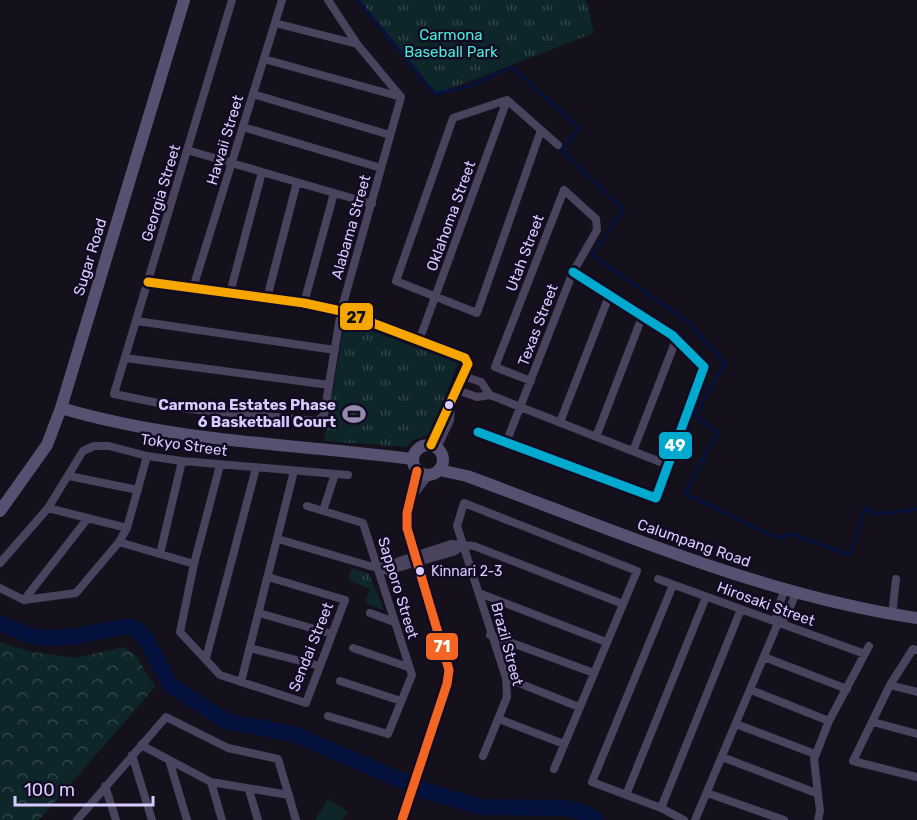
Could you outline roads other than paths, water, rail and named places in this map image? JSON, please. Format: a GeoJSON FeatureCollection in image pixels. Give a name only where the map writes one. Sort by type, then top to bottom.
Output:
{"type":"FeatureCollection","features":[{"type":"Feature","properties":{"kind":"main road","name":"Sugar Road"},"geometry":{"type":"LineString","coordinates":[[0,512],[47,445],[61,408],[184,0]]}},
{"type":"Feature","properties":{"kind":"main road","name":"Calumpang Road"},"geometry":{"type":"LineString","coordinates":[[61,408],[107,420],[184,435],[428,467],[467,476],[682,556],[790,591],[858,609],[917,618]]}},
{"type":"Feature","properties":{"kind":"main road"},"geometry":{"type":"LineString","coordinates":[[434,447],[428,467],[418,448],[434,447]]}},
{"type":"Feature","properties":{"kind":"street","name":"Georgia Street"},"geometry":{"type":"LineString","coordinates":[[114,394],[232,0]]}},
{"type":"Feature","properties":{"kind":"street","name":"Hawaii Street"},"geometry":{"type":"LineString","coordinates":[[193,288],[282,0]]}},
{"type":"Feature","properties":{"kind":"street"},"geometry":{"type":"LineString","coordinates":[[328,0],[357,44],[400,97]]}},
{"type":"Feature","properties":{"kind":"street"},"geometry":{"type":"LineString","coordinates":[[275,23],[357,44]]}},
{"type":"Feature","properties":{"kind":"street"},"geometry":{"type":"LineString","coordinates":[[264,59],[400,97]]}},
{"type":"Feature","properties":{"kind":"street"},"geometry":{"type":"LineString","coordinates":[[253,94],[390,135]]}},
{"type":"Feature","properties":{"kind":"street","name":"Alabama Street"},"geometry":{"type":"LineString","coordinates":[[114,394],[188,409],[317,421],[324,415],[342,311],[400,97]]}},
{"type":"Feature","properties":{"kind":"street"},"geometry":{"type":"LineString","coordinates":[[541,130],[477,313],[396,281],[453,118],[507,100],[541,130],[558,145]]}},
{"type":"Feature","properties":{"kind":"street","name":"Oklahoma Street"},"geometry":{"type":"LineString","coordinates":[[419,341],[507,100]]}},
{"type":"Feature","properties":{"kind":"street"},"geometry":{"type":"LineString","coordinates":[[243,127],[381,168]]}},
{"type":"Feature","properties":{"kind":"street"},"geometry":{"type":"LineString","coordinates":[[187,150],[372,204]]}},
{"type":"Feature","properties":{"kind":"street"},"geometry":{"type":"LineString","coordinates":[[230,293],[262,172]]}},
{"type":"Feature","properties":{"kind":"street"},"geometry":{"type":"LineString","coordinates":[[267,298],[297,183]]}},
{"type":"Feature","properties":{"kind":"street","name":"Utah Street"},"geometry":{"type":"LineString","coordinates":[[531,381],[495,367],[564,190],[597,219]]}},
{"type":"Feature","properties":{"kind":"street"},"geometry":{"type":"LineString","coordinates":[[303,303],[334,193]]}},
{"type":"Feature","properties":{"kind":"street","name":"Texas Street"},"geometry":{"type":"LineString","coordinates":[[506,443],[573,272],[597,230],[597,219]]}},
{"type":"Feature","properties":{"kind":"street"},"geometry":{"type":"LineString","coordinates":[[478,432],[656,498],[704,367],[676,340],[573,272]]}},
{"type":"Feature","properties":{"kind":"street"},"geometry":{"type":"LineString","coordinates":[[148,282],[303,303],[342,311],[468,360],[451,406],[442,417],[434,447]]}},
{"type":"Feature","properties":{"kind":"street"},"geometry":{"type":"LineString","coordinates":[[560,422],[609,296]]}},
{"type":"Feature","properties":{"kind":"street"},"geometry":{"type":"LineString","coordinates":[[596,436],[642,317]]}},
{"type":"Feature","properties":{"kind":"street"},"geometry":{"type":"LineString","coordinates":[[137,321],[335,350]]}},
{"type":"Feature","properties":{"kind":"street"},"geometry":{"type":"LineString","coordinates":[[633,451],[676,340]]}},
{"type":"Feature","properties":{"kind":"street"},"geometry":{"type":"LineString","coordinates":[[125,358],[329,385]]}},
{"type":"Feature","properties":{"kind":"street"},"geometry":{"type":"LineString","coordinates":[[463,376],[481,382],[490,394],[668,465]]}},
{"type":"Feature","properties":{"kind":"street"},"geometry":{"type":"LineString","coordinates":[[458,390],[477,397],[490,394]]}},
{"type":"Feature","properties":{"kind":"street","name":"Tokyo Street"},"geometry":{"type":"LineString","coordinates":[[0,563],[48,508],[83,451],[94,446],[109,446],[147,456],[182,461],[348,475]]}},
{"type":"Feature","properties":{"kind":"street"},"geometry":{"type":"LineString","coordinates":[[0,588],[24,600],[76,593],[119,542],[127,528],[147,456]]}},
{"type":"Feature","properties":{"kind":"street"},"geometry":{"type":"LineString","coordinates":[[160,554],[182,461]]}},
{"type":"Feature","properties":{"kind":"street"},"geometry":{"type":"LineString","coordinates":[[119,542],[194,564],[220,465]]}},
{"type":"Feature","properties":{"kind":"street"},"geometry":{"type":"LineString","coordinates":[[402,816],[422,763],[447,684],[449,670],[406,522],[411,498],[428,467]]}},
{"type":"Feature","properties":{"kind":"street"},"geometry":{"type":"LineString","coordinates":[[206,658],[256,468]]}},
{"type":"Feature","properties":{"kind":"street"},"geometry":{"type":"LineString","coordinates":[[241,682],[294,471]]}},
{"type":"Feature","properties":{"kind":"street"},"geometry":{"type":"LineString","coordinates":[[323,511],[335,474]]}},
{"type":"Feature","properties":{"kind":"street"},"geometry":{"type":"LineString","coordinates":[[69,476],[138,490]]}},
{"type":"Feature","properties":{"kind":"street","name":"Brazil Street"},"geometry":{"type":"LineString","coordinates":[[483,756],[507,697],[506,678],[490,635],[457,526],[464,503],[637,571],[622,604]]}},
{"type":"Feature","properties":{"kind":"street","name":"Sapporo Street"},"geometry":{"type":"LineString","coordinates":[[307,506],[363,523],[412,675],[388,734],[328,716]]}},
{"type":"Feature","properties":{"kind":"street"},"geometry":{"type":"LineString","coordinates":[[48,508],[127,528]]}},
{"type":"Feature","properties":{"kind":"street"},"geometry":{"type":"LineString","coordinates":[[24,600],[88,518]]}},
{"type":"Feature","properties":{"kind":"street"},"geometry":{"type":"LineString","coordinates":[[278,539],[378,568],[415,559],[451,544],[474,546],[622,604],[554,769]]}},
{"type":"Feature","properties":{"kind":"street","name":"Sendai Street"},"geometry":{"type":"LineString","coordinates":[[194,564],[180,632],[220,675],[306,703],[345,600],[268,577]]}},
{"type":"Feature","properties":{"kind":"street","name":"Hirosaki Street"},"geometry":{"type":"LineString","coordinates":[[658,579],[864,654]]}},
{"type":"Feature","properties":{"kind":"street"},"geometry":{"type":"LineString","coordinates":[[892,615],[896,579]]}},
{"type":"Feature","properties":{"kind":"street"},"geometry":{"type":"LineString","coordinates":[[673,585],[592,782],[661,808],[684,820]]}},
{"type":"Feature","properties":{"kind":"street"},"geometry":{"type":"LineString","coordinates":[[695,820],[778,623],[776,613],[790,591]]}},
{"type":"Feature","properties":{"kind":"street"},"geometry":{"type":"LineString","coordinates":[[479,593],[606,642]]}},
{"type":"Feature","properties":{"kind":"street"},"geometry":{"type":"LineString","coordinates":[[626,795],[706,597]]}},
{"type":"Feature","properties":{"kind":"street"},"geometry":{"type":"LineString","coordinates":[[661,808],[741,609]]}},
{"type":"Feature","properties":{"kind":"street"},"geometry":{"type":"LineString","coordinates":[[259,613],[332,634]]}},
{"type":"Feature","properties":{"kind":"street"},"geometry":{"type":"LineString","coordinates":[[370,613],[394,622]]}},
{"type":"Feature","properties":{"kind":"street"},"geometry":{"type":"LineString","coordinates":[[490,635],[594,673]]}},
{"type":"Feature","properties":{"kind":"street"},"geometry":{"type":"LineString","coordinates":[[818,820],[820,812],[816,793],[815,754],[869,646]]}},
{"type":"Feature","properties":{"kind":"street"},"geometry":{"type":"LineString","coordinates":[[250,648],[320,666]]}},
{"type":"Feature","properties":{"kind":"street"},"geometry":{"type":"LineString","coordinates":[[353,648],[408,667]]}},
{"type":"Feature","properties":{"kind":"street"},"geometry":{"type":"LineString","coordinates":[[915,649],[890,685],[853,761],[917,777]]}},
{"type":"Feature","properties":{"kind":"street"},"geometry":{"type":"LineString","coordinates":[[764,657],[847,688]]}},
{"type":"Feature","properties":{"kind":"street"},"geometry":{"type":"LineString","coordinates":[[506,678],[579,707]]}},
{"type":"Feature","properties":{"kind":"street"},"geometry":{"type":"LineString","coordinates":[[340,681],[401,700]]}},
{"type":"Feature","properties":{"kind":"street"},"geometry":{"type":"LineString","coordinates":[[890,685],[917,692]]}},
{"type":"Feature","properties":{"kind":"street"},"geometry":{"type":"LineString","coordinates":[[751,690],[830,721]]}},
{"type":"Feature","properties":{"kind":"street"},"geometry":{"type":"LineString","coordinates":[[77,820],[161,720],[166,717],[228,748],[278,759],[296,820]]}},
{"type":"Feature","properties":{"kind":"street"},"geometry":{"type":"LineString","coordinates":[[499,719],[564,744]]}},
{"type":"Feature","properties":{"kind":"street"},"geometry":{"type":"LineString","coordinates":[[873,722],[917,734]]}},
{"type":"Feature","properties":{"kind":"street"},"geometry":{"type":"LineString","coordinates":[[736,724],[815,754]]}},
{"type":"Feature","properties":{"kind":"street"},"geometry":{"type":"LineString","coordinates":[[141,745],[211,782],[289,795]]}},
{"type":"Feature","properties":{"kind":"street"},"geometry":{"type":"LineString","coordinates":[[132,755],[152,820]]}},
{"type":"Feature","properties":{"kind":"street"},"geometry":{"type":"LineString","coordinates":[[722,757],[816,793]]}},
{"type":"Feature","properties":{"kind":"street"},"geometry":{"type":"LineString","coordinates":[[169,760],[187,820]]}},
{"type":"Feature","properties":{"kind":"street"},"geometry":{"type":"LineString","coordinates":[[211,782],[222,820]]}},
{"type":"Feature","properties":{"kind":"street"},"geometry":{"type":"LineString","coordinates":[[105,786],[116,820]]}},
{"type":"Feature","properties":{"kind":"street"},"geometry":{"type":"LineString","coordinates":[[249,790],[258,820]]}},
{"type":"Feature","properties":{"kind":"street"},"geometry":{"type":"LineString","coordinates":[[707,793],[784,820]]}},
{"type":"Feature","properties":{"kind":"waterway"},"geometry":{"type":"LineString","coordinates":[[358,0],[435,94],[466,87],[512,67],[579,128],[562,150],[623,210],[592,255],[687,321],[725,364],[694,416],[717,432],[685,494],[777,538],[791,534],[850,555],[865,508],[876,514],[917,509]]}},
{"type":"Feature","properties":{"kind":"waterway"},"geometry":{"type":"LineString","coordinates":[[0,623],[28,635],[44,638],[72,637],[127,626],[136,629],[147,641],[170,685],[226,721],[293,734],[426,791],[481,807],[565,808],[583,812],[596,820]]}},
{"type":"Feature","properties":{"kind":"place","name":"Carmona Estates Phase 6 Basketball Court"},"geometry":{"type":"Point","coordinates":[354,414]}},
{"type":"Feature","properties":{"kind":"place","name":"Kinnari 2-3"},"geometry":{"type":"Point","coordinates":[420,571]}},
{"type":"Feature","properties":{"kind":"park label","name":"Carmona Baseball Park"},"geometry":{"type":"Point","coordinates":[451,44]}}]}
